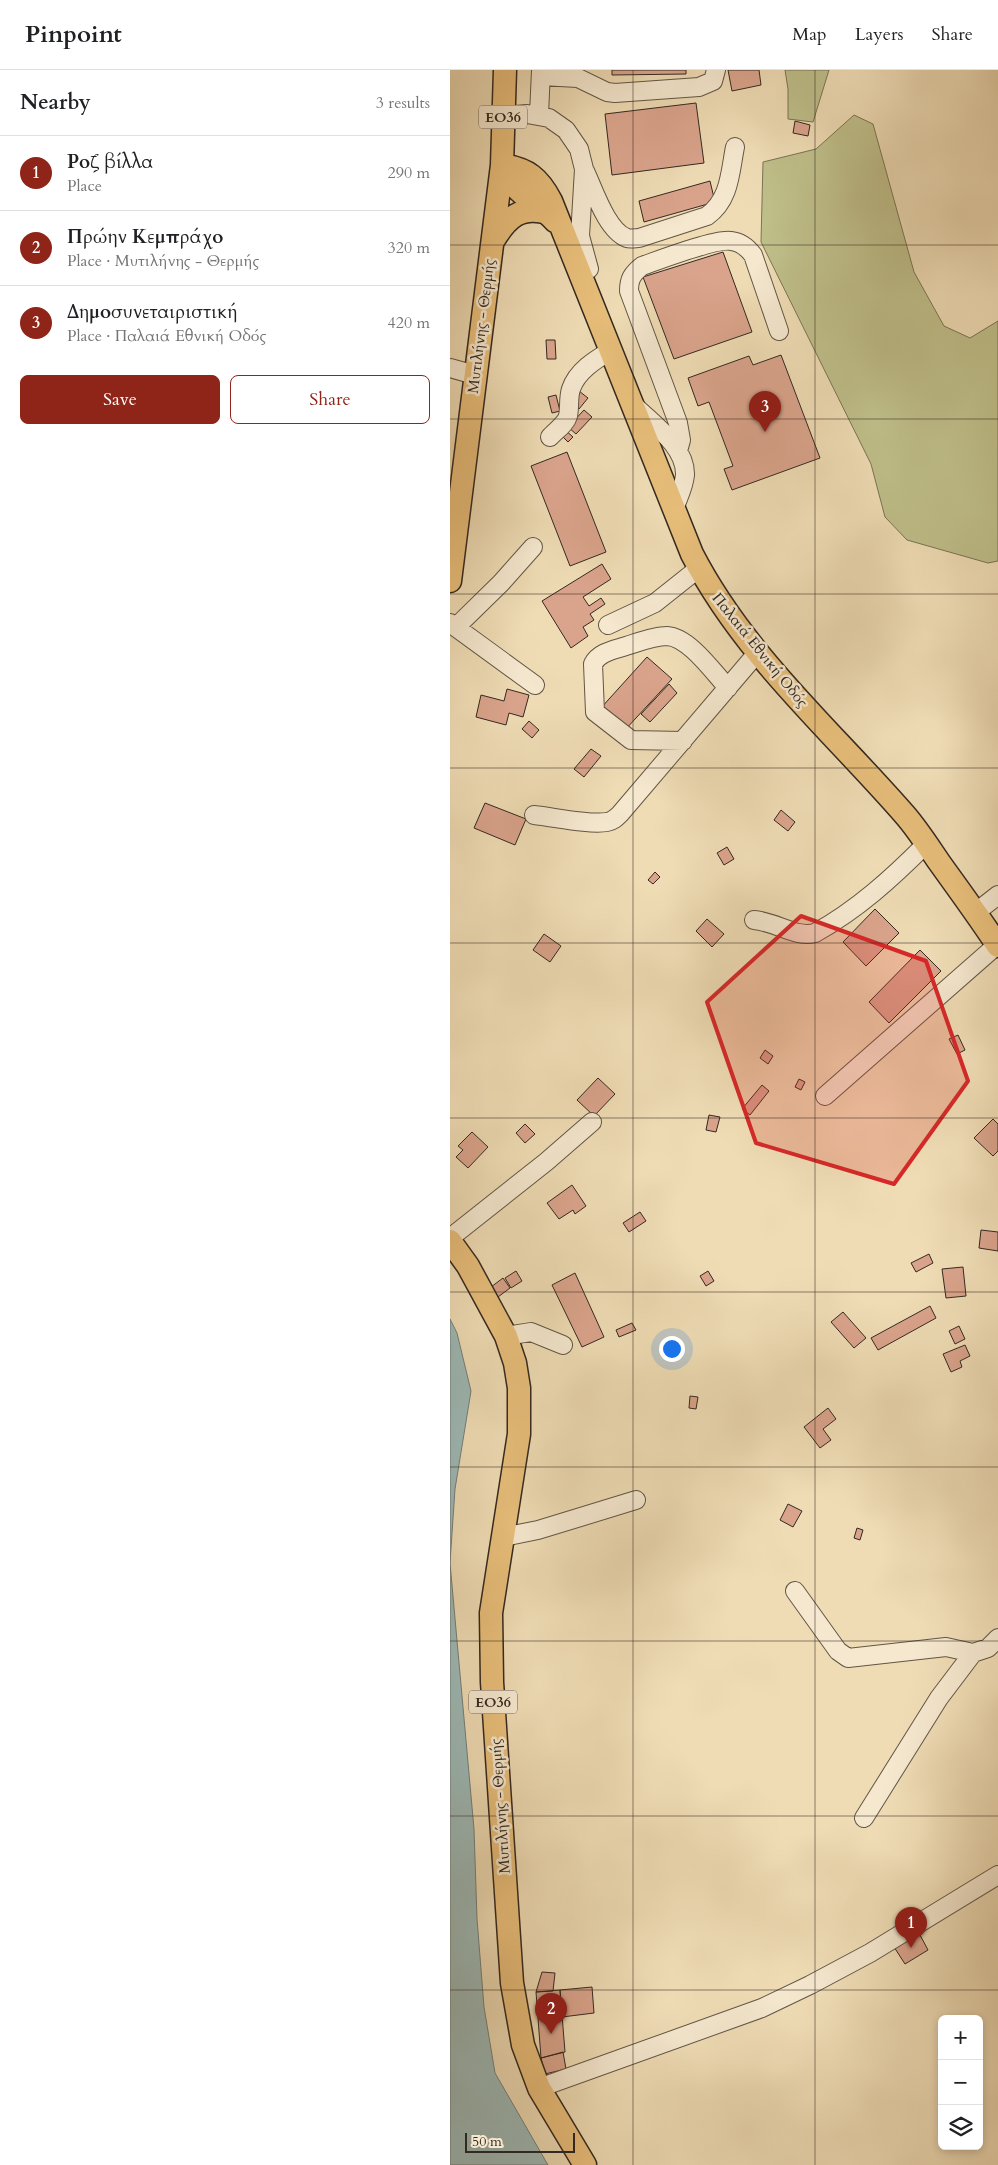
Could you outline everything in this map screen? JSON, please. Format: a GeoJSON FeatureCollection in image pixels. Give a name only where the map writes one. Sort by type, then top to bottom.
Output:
{"type":"FeatureCollection","features":[{"type":"Feature","properties":{"kind":"main road","name":"Μυτιλήνης - Θερμής"},"geometry":{"type":"LineString","coordinates":[[450,581],[502,165],[505,70]]}},
{"type":"Feature","properties":{"kind":"main road","name":"Παλαιά Εθνική Οδός"},"geometry":{"type":"LineString","coordinates":[[502,165],[519,167],[539,182],[551,201],[554,220],[596,316],[674,509],[699,568],[720,603],[758,652],[826,731],[907,818],[998,945]]}},
{"type":"Feature","properties":{"kind":"main road"},"geometry":{"type":"LineString","coordinates":[[492,244],[501,228],[512,216],[526,210],[536,210],[554,220]]}},
{"type":"Feature","properties":{"kind":"main road","name":"Μυτιλήνης - Θερμής"},"geometry":{"type":"LineString","coordinates":[[450,1239],[468,1266],[506,1336],[515,1363],[519,1388],[519,1434],[491,1613],[492,1682],[512,1983],[523,2045],[539,2088],[585,2165]]}},
{"type":"Feature","properties":{"kind":"street"},"geometry":{"type":"LineString","coordinates":[[539,115],[541,73],[578,78],[607,92],[615,93],[699,87],[713,81],[716,70]]}},
{"type":"Feature","properties":{"kind":"street"},"geometry":{"type":"LineString","coordinates":[[504,116],[539,115],[549,118],[566,130],[579,149],[584,169],[610,223],[616,231],[627,238],[639,238],[708,216],[717,209],[727,188],[735,147]]}},
{"type":"Feature","properties":{"kind":"street"},"geometry":{"type":"LineString","coordinates":[[584,169],[580,236],[582,248],[595,284],[596,316]]}},
{"type":"Feature","properties":{"kind":"street"},"geometry":{"type":"LineString","coordinates":[[678,451],[681,440],[678,422],[628,291],[628,280],[634,272],[642,266],[722,241],[739,243],[748,248],[753,255],[779,331]]}},
{"type":"Feature","properties":{"kind":"street"},"geometry":{"type":"LineString","coordinates":[[550,437],[564,424],[568,417],[568,402],[572,387],[590,364],[610,351]]}},
{"type":"Feature","properties":{"kind":"street"},"geometry":{"type":"LineString","coordinates":[[450,368],[475,375]]}},
{"type":"Feature","properties":{"kind":"street"},"geometry":{"type":"LineString","coordinates":[[630,401],[678,451],[684,465],[685,476],[674,509]]}},
{"type":"Feature","properties":{"kind":"street"},"geometry":{"type":"LineString","coordinates":[[533,547],[501,583],[453,625],[535,685]]}},
{"type":"Feature","properties":{"kind":"street"},"geometry":{"type":"LineString","coordinates":[[608,625],[655,603],[699,568]]}},
{"type":"Feature","properties":{"kind":"street"},"geometry":{"type":"LineString","coordinates":[[683,741],[631,740],[595,712],[593,664],[596,659],[608,652],[644,640],[667,636],[676,638],[691,648],[728,688]]}},
{"type":"Feature","properties":{"kind":"street"},"geometry":{"type":"LineString","coordinates":[[534,815],[592,822],[613,820],[758,652]]}},
{"type":"Feature","properties":{"kind":"street"},"geometry":{"type":"LineString","coordinates":[[754,920],[768,921],[806,935],[815,933],[867,899],[892,878],[926,844]]}},
{"type":"Feature","properties":{"kind":"street"},"geometry":{"type":"LineString","coordinates":[[975,913],[998,895]]}},
{"type":"Feature","properties":{"kind":"street"},"geometry":{"type":"LineString","coordinates":[[825,1096],[998,945]]}},
{"type":"Feature","properties":{"kind":"street"},"geometry":{"type":"LineString","coordinates":[[450,1239],[546,1162],[592,1122]]}},
{"type":"Feature","properties":{"kind":"street"},"geometry":{"type":"LineString","coordinates":[[506,1336],[531,1332],[563,1345]]}},
{"type":"Feature","properties":{"kind":"street"},"geometry":{"type":"LineString","coordinates":[[503,1537],[538,1530],[636,1500]]}},
{"type":"Feature","properties":{"kind":"street"},"geometry":{"type":"LineString","coordinates":[[795,1591],[838,1651],[848,1658],[946,1647],[973,1653],[988,1648],[998,1638]]}},
{"type":"Feature","properties":{"kind":"street"},"geometry":{"type":"LineString","coordinates":[[864,1818],[939,1698],[973,1653]]}},
{"type":"Feature","properties":{"kind":"street"},"geometry":{"type":"LineString","coordinates":[[539,2088],[762,2008],[870,1953],[998,1875]]}},
{"type":"Feature","properties":{"kind":"highlighted area"},"geometry":{"type":"Polygon","coordinates":[[[801,916],[926,961],[968,1081],[894,1184],[756,1143],[707,1002],[801,916]]]}},
{"type":"Feature","properties":{"kind":"green space"},"geometry":{"type":"Polygon","coordinates":[[[785,70],[829,70],[813,122],[788,119],[788,89],[785,70]]]}},
{"type":"Feature","properties":{"kind":"green space"},"geometry":{"type":"Polygon","coordinates":[[[854,115],[873,124],[914,272],[944,326],[970,338],[998,321],[998,561],[988,563],[907,540],[885,517],[871,464],[761,242],[763,162],[816,149],[854,115]]]}},
{"type":"Feature","properties":{"kind":"water"},"geometry":{"type":"Polygon","coordinates":[[[450,1319],[457,1333],[471,1391],[455,1489],[450,1563],[450,1319]]]}},
{"type":"Feature","properties":{"kind":"water"},"geometry":{"type":"Polygon","coordinates":[[[450,1563],[474,1829],[477,1919],[484,2007],[495,2073],[548,2165],[450,2165],[450,1563]]]}},
{"type":"Feature","properties":{"kind":"building"},"geometry":{"type":"Polygon","coordinates":[[[612,70],[686,70],[686,74],[612,75],[612,70]]]}},
{"type":"Feature","properties":{"kind":"building"},"geometry":{"type":"Polygon","coordinates":[[[728,70],[759,70],[761,85],[732,91],[728,70]]]}},
{"type":"Feature","properties":{"kind":"building"},"geometry":{"type":"Polygon","coordinates":[[[696,103],[704,163],[612,175],[605,114],[696,103]]]}},
{"type":"Feature","properties":{"kind":"building"},"geometry":{"type":"Polygon","coordinates":[[[795,121],[810,125],[808,136],[793,133],[795,121]]]}},
{"type":"Feature","properties":{"kind":"building"},"geometry":{"type":"Polygon","coordinates":[[[710,181],[715,202],[644,222],[639,201],[710,181]]]}},
{"type":"Feature","properties":{"kind":"building"},"geometry":{"type":"Polygon","coordinates":[[[723,252],[752,332],[674,359],[643,277],[723,252]]]}},
{"type":"Feature","properties":{"kind":"building"},"geometry":{"type":"Polygon","coordinates":[[[546,340],[555,340],[556,359],[547,359],[546,340]]]}},
{"type":"Feature","properties":{"kind":"building"},"geometry":{"type":"Polygon","coordinates":[[[781,355],[820,458],[732,490],[724,469],[733,466],[709,402],[698,406],[688,378],[749,356],[753,365],[781,355]]]}},
{"type":"Feature","properties":{"kind":"building"},"geometry":{"type":"Polygon","coordinates":[[[579,391],[588,398],[579,409],[570,401],[579,391]]]}},
{"type":"Feature","properties":{"kind":"building"},"geometry":{"type":"Polygon","coordinates":[[[556,395],[560,411],[552,413],[548,397],[556,395]]]}},
{"type":"Feature","properties":{"kind":"building"},"geometry":{"type":"Polygon","coordinates":[[[584,410],[592,417],[576,434],[568,427],[584,410]]]}},
{"type":"Feature","properties":{"kind":"building"},"geometry":{"type":"Polygon","coordinates":[[[564,429],[573,437],[568,442],[560,434],[564,429]]]}},
{"type":"Feature","properties":{"kind":"building"},"geometry":{"type":"Polygon","coordinates":[[[567,452],[606,552],[570,566],[531,466],[567,452]]]}},
{"type":"Feature","properties":{"kind":"building"},"geometry":{"type":"Polygon","coordinates":[[[602,564],[611,579],[583,597],[589,606],[601,598],[605,604],[590,614],[594,620],[583,627],[588,636],[571,648],[542,601],[602,564]]]}},
{"type":"Feature","properties":{"kind":"building"},"geometry":{"type":"Polygon","coordinates":[[[647,657],[672,679],[624,731],[600,709],[647,657]]]}},
{"type":"Feature","properties":{"kind":"building"},"geometry":{"type":"Polygon","coordinates":[[[669,684],[677,693],[650,722],[641,714],[669,684]]]}},
{"type":"Feature","properties":{"kind":"building"},"geometry":{"type":"Polygon","coordinates":[[[507,689],[529,695],[523,717],[509,713],[506,725],[476,717],[481,695],[504,701],[507,689]]]}},
{"type":"Feature","properties":{"kind":"building"},"geometry":{"type":"Polygon","coordinates":[[[529,721],[539,730],[532,738],[522,729],[529,721]]]}},
{"type":"Feature","properties":{"kind":"building"},"geometry":{"type":"Polygon","coordinates":[[[591,749],[601,756],[584,777],[574,769],[591,749]]]}},
{"type":"Feature","properties":{"kind":"building"},"geometry":{"type":"Polygon","coordinates":[[[485,803],[526,819],[515,845],[474,828],[485,803]]]}},
{"type":"Feature","properties":{"kind":"building"},"geometry":{"type":"Polygon","coordinates":[[[781,810],[795,822],[788,831],[774,820],[781,810]]]}},
{"type":"Feature","properties":{"kind":"building"},"geometry":{"type":"Polygon","coordinates":[[[727,847],[734,859],[724,865],[717,853],[727,847]]]}},
{"type":"Feature","properties":{"kind":"building"},"geometry":{"type":"Polygon","coordinates":[[[655,872],[660,877],[653,884],[648,880],[655,872]]]}},
{"type":"Feature","properties":{"kind":"building"},"geometry":{"type":"Polygon","coordinates":[[[875,909],[899,933],[866,966],[843,942],[875,909]]]}},
{"type":"Feature","properties":{"kind":"building"},"geometry":{"type":"Polygon","coordinates":[[[707,919],[724,934],[712,947],[696,931],[707,919]]]}},
{"type":"Feature","properties":{"kind":"building"},"geometry":{"type":"Polygon","coordinates":[[[544,934],[561,946],[550,962],[533,950],[544,934]]]}},
{"type":"Feature","properties":{"kind":"building"},"geometry":{"type":"Polygon","coordinates":[[[920,950],[941,971],[889,1023],[869,1002],[920,950]]]}},
{"type":"Feature","properties":{"kind":"building"},"geometry":{"type":"Polygon","coordinates":[[[958,1035],[965,1050],[957,1054],[949,1039],[958,1035]]]}},
{"type":"Feature","properties":{"kind":"building"},"geometry":{"type":"Polygon","coordinates":[[[765,1050],[773,1056],[768,1064],[760,1058],[765,1050]]]}},
{"type":"Feature","properties":{"kind":"building"},"geometry":{"type":"Polygon","coordinates":[[[598,1078],[615,1094],[594,1116],[577,1100],[598,1078]]]}},
{"type":"Feature","properties":{"kind":"building"},"geometry":{"type":"Polygon","coordinates":[[[799,1079],[805,1082],[801,1090],[795,1087],[799,1079]]]}},
{"type":"Feature","properties":{"kind":"building"},"geometry":{"type":"Polygon","coordinates":[[[762,1085],[769,1091],[750,1115],[742,1109],[762,1085]]]}},
{"type":"Feature","properties":{"kind":"building"},"geometry":{"type":"Polygon","coordinates":[[[709,1115],[720,1117],[716,1132],[706,1130],[709,1115]]]}},
{"type":"Feature","properties":{"kind":"building"},"geometry":{"type":"Polygon","coordinates":[[[993,1119],[998,1124],[998,1151],[993,1156],[974,1138],[993,1119]]]}},
{"type":"Feature","properties":{"kind":"building"},"geometry":{"type":"Polygon","coordinates":[[[525,1124],[535,1134],[525,1143],[516,1133],[525,1124]]]}},
{"type":"Feature","properties":{"kind":"building"},"geometry":{"type":"Polygon","coordinates":[[[472,1132],[488,1147],[468,1168],[456,1157],[463,1150],[458,1146],[472,1132]]]}},
{"type":"Feature","properties":{"kind":"building"},"geometry":{"type":"Polygon","coordinates":[[[572,1185],[586,1206],[575,1214],[573,1210],[559,1219],[547,1203],[572,1185]]]}},
{"type":"Feature","properties":{"kind":"building"},"geometry":{"type":"Polygon","coordinates":[[[640,1212],[646,1221],[629,1232],[623,1223],[640,1212]]]}},
{"type":"Feature","properties":{"kind":"building"},"geometry":{"type":"Polygon","coordinates":[[[981,1230],[998,1232],[998,1251],[979,1248],[981,1230]]]}},
{"type":"Feature","properties":{"kind":"building"},"geometry":{"type":"Polygon","coordinates":[[[929,1254],[933,1263],[916,1272],[911,1263],[929,1254]]]}},
{"type":"Feature","properties":{"kind":"building"},"geometry":{"type":"Polygon","coordinates":[[[963,1267],[966,1296],[946,1298],[942,1269],[963,1267]]]}},
{"type":"Feature","properties":{"kind":"building"},"geometry":{"type":"Polygon","coordinates":[[[516,1271],[522,1281],[511,1288],[505,1278],[516,1271]]]}},
{"type":"Feature","properties":{"kind":"building"},"geometry":{"type":"Polygon","coordinates":[[[708,1271],[714,1281],[706,1286],[700,1276],[708,1271]]]}},
{"type":"Feature","properties":{"kind":"building"},"geometry":{"type":"Polygon","coordinates":[[[575,1273],[604,1337],[582,1347],[552,1285],[575,1273]]]}},
{"type":"Feature","properties":{"kind":"building"},"geometry":{"type":"Polygon","coordinates":[[[503,1278],[510,1288],[498,1297],[491,1287],[503,1278]]]}},
{"type":"Feature","properties":{"kind":"building"},"geometry":{"type":"Polygon","coordinates":[[[930,1306],[936,1318],[878,1350],[871,1338],[930,1306]]]}},
{"type":"Feature","properties":{"kind":"building"},"geometry":{"type":"Polygon","coordinates":[[[843,1312],[866,1338],[854,1348],[831,1322],[843,1312]]]}},
{"type":"Feature","properties":{"kind":"building"},"geometry":{"type":"Polygon","coordinates":[[[632,1323],[636,1330],[619,1337],[616,1330],[632,1323]]]}},
{"type":"Feature","properties":{"kind":"building"},"geometry":{"type":"Polygon","coordinates":[[[959,1326],[965,1339],[955,1344],[949,1331],[959,1326]]]}},
{"type":"Feature","properties":{"kind":"building"},"geometry":{"type":"Polygon","coordinates":[[[965,1345],[970,1356],[960,1361],[962,1367],[951,1372],[943,1354],[965,1345]]]}},
{"type":"Feature","properties":{"kind":"building"},"geometry":{"type":"Polygon","coordinates":[[[690,1396],[698,1397],[696,1409],[689,1408],[690,1396]]]}},
{"type":"Feature","properties":{"kind":"building"},"geometry":{"type":"Polygon","coordinates":[[[828,1408],[836,1419],[823,1429],[831,1440],[820,1448],[804,1427],[828,1408]]]}},
{"type":"Feature","properties":{"kind":"building"},"geometry":{"type":"Polygon","coordinates":[[[788,1504],[802,1511],[793,1527],[780,1520],[788,1504]]]}},
{"type":"Feature","properties":{"kind":"building"},"geometry":{"type":"Polygon","coordinates":[[[857,1528],[863,1530],[860,1540],[854,1538],[857,1528]]]}},
{"type":"Feature","properties":{"kind":"building"},"geometry":{"type":"Polygon","coordinates":[[[919,1933],[928,1950],[905,1964],[894,1947],[919,1933]]]}},
{"type":"Feature","properties":{"kind":"building"},"geometry":{"type":"Polygon","coordinates":[[[542,1972],[555,1973],[553,1991],[536,1992],[542,1972]]]}},
{"type":"Feature","properties":{"kind":"building"},"geometry":{"type":"Polygon","coordinates":[[[592,1987],[594,2013],[562,2017],[560,1990],[592,1987]]]}},
{"type":"Feature","properties":{"kind":"building"},"geometry":{"type":"Polygon","coordinates":[[[560,1990],[565,2052],[541,2058],[536,1992],[560,1990]]]}},
{"type":"Feature","properties":{"kind":"building"},"geometry":{"type":"Polygon","coordinates":[[[563,2052],[566,2069],[545,2074],[541,2058],[563,2052]]]}},
{"type":"Feature","properties":{"kind":"place","name":"Δημοσυνεταιριστική"},"geometry":{"type":"Point","coordinates":[765,432]}},
{"type":"Feature","properties":{"kind":"place","name":"Ροζ βίλλα"},"geometry":{"type":"Point","coordinates":[911,1948]}},
{"type":"Feature","properties":{"kind":"place","name":"Πρώην Κεμπράχο"},"geometry":{"type":"Point","coordinates":[551,2034]}}]}
